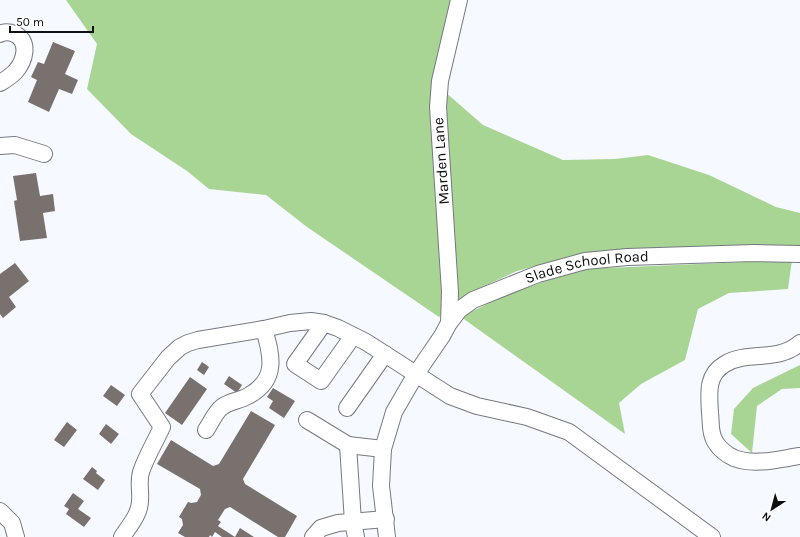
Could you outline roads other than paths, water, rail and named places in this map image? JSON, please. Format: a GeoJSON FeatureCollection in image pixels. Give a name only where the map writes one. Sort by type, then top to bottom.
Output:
{"type":"FeatureCollection","features":[{"type":"Feature","properties":{"kind":"street","name":"Marden Lane"},"geometry":{"type":"LineString","coordinates":[[449,323],[450,292],[438,107],[440,81],[459,0]]}},
{"type":"Feature","properties":{"kind":"street"},"geometry":{"type":"LineString","coordinates":[[0,34],[10,32],[22,39],[25,45],[24,56],[19,66],[11,75],[0,83]]}},
{"type":"Feature","properties":{"kind":"street"},"geometry":{"type":"LineString","coordinates":[[0,146],[15,145],[44,154]]}},
{"type":"Feature","properties":{"kind":"street","name":"Slade School Road"},"geometry":{"type":"LineString","coordinates":[[387,537],[381,486],[383,449],[394,412],[416,374],[449,323],[459,310],[473,300],[538,274],[585,261],[627,257],[754,253],[800,254]]}},
{"type":"Feature","properties":{"kind":"street"},"geometry":{"type":"LineString","coordinates":[[122,537],[139,507],[139,483],[141,472],[162,427],[140,394],[168,358],[180,347],[198,340],[290,323],[311,321],[324,323],[353,336],[385,354],[450,396],[477,406],[527,417],[569,432],[712,537]]}},
{"type":"Feature","properties":{"kind":"street"},"geometry":{"type":"LineString","coordinates":[[324,323],[295,364],[320,381],[353,336]]}},
{"type":"Feature","properties":{"kind":"street"},"geometry":{"type":"LineString","coordinates":[[206,430],[221,408],[257,391],[266,380],[270,369],[271,359],[264,329]]}},
{"type":"Feature","properties":{"kind":"street"},"geometry":{"type":"LineString","coordinates":[[800,343],[790,350],[779,354],[741,358],[725,363],[712,377],[709,385],[709,395],[713,438],[717,445],[725,452],[743,461],[760,461],[800,456]]}},
{"type":"Feature","properties":{"kind":"street"},"geometry":{"type":"LineString","coordinates":[[347,408],[385,354]]}},
{"type":"Feature","properties":{"kind":"street"},"geometry":{"type":"LineString","coordinates":[[307,420],[348,445],[383,449]]}},
{"type":"Feature","properties":{"kind":"street"},"geometry":{"type":"LineString","coordinates":[[348,445],[354,529]]}},
{"type":"Feature","properties":{"kind":"street"},"geometry":{"type":"LineString","coordinates":[[0,511],[14,530]]}},
{"type":"Feature","properties":{"kind":"street"},"geometry":{"type":"LineString","coordinates":[[313,537],[321,528],[338,523],[354,529],[386,519]]}}]}
